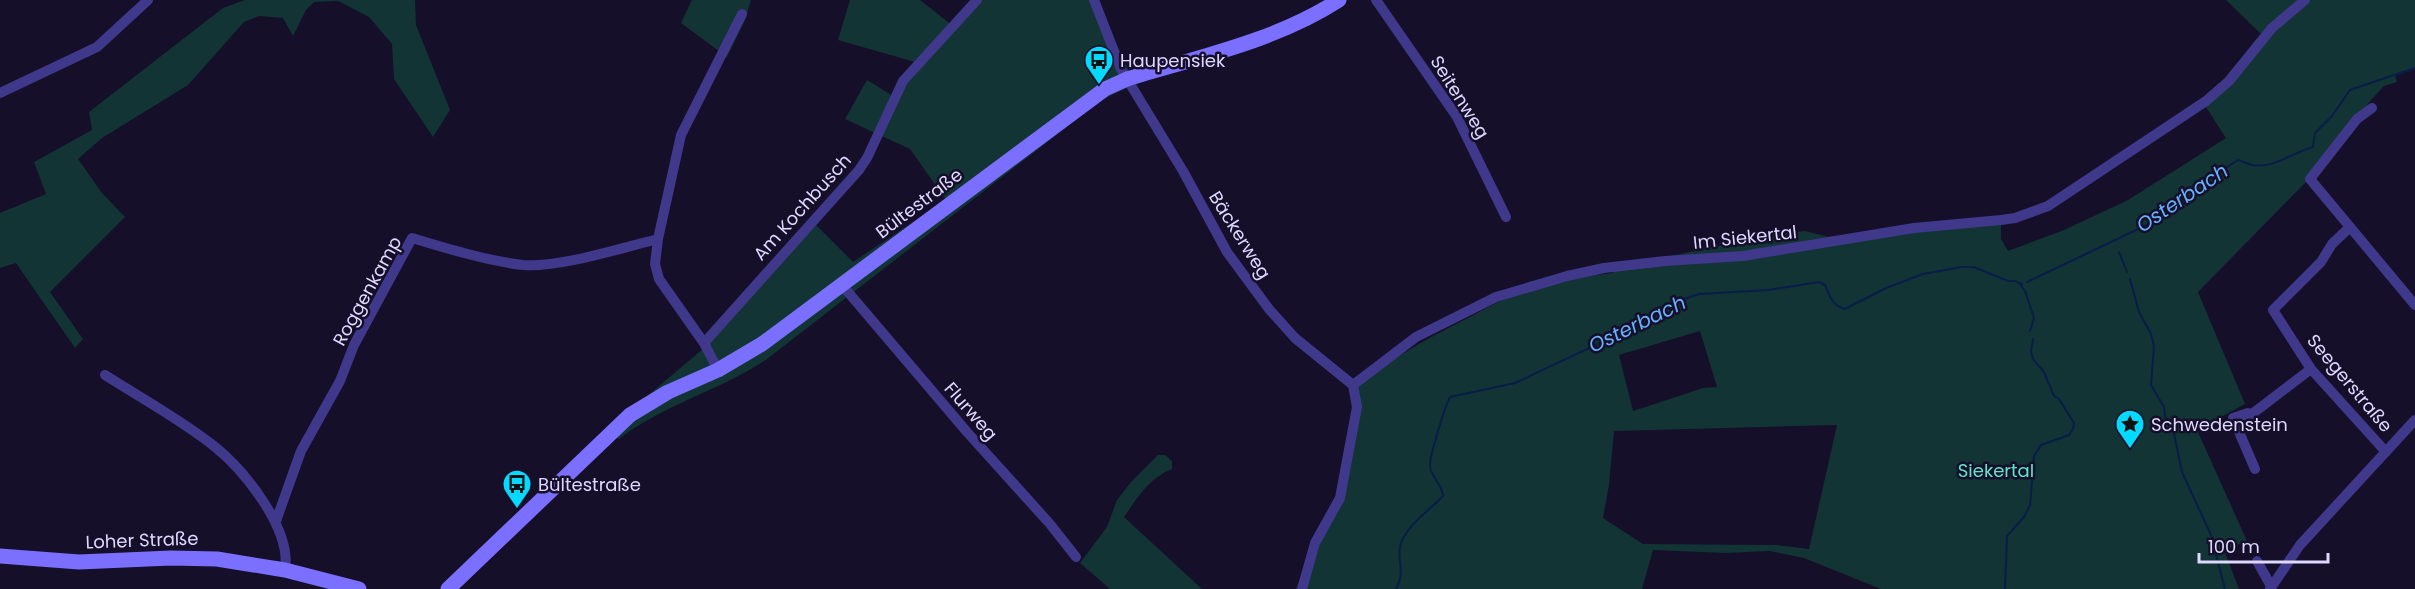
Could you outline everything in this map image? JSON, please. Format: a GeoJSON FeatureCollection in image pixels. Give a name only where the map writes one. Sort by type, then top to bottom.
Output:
{"type":"FeatureCollection","features":[{"type":"Feature","properties":{"kind":"street"},"geometry":{"type":"LineString","coordinates":[[0,93],[97,47],[148,0]]}},
{"type":"Feature","properties":{"kind":"street","name":"Am Kochbusch"},"geometry":{"type":"LineString","coordinates":[[704,343],[859,170],[867,158],[903,81],[977,0]]}},
{"type":"Feature","properties":{"kind":"street"},"geometry":{"type":"LineString","coordinates":[[1094,0],[1127,79]]}},
{"type":"Feature","properties":{"kind":"street","name":"Bültestraße"},"geometry":{"type":"LineString","coordinates":[[448,589],[630,416],[668,392],[718,370],[762,344],[1094,96],[1127,79],[1275,33],[1316,15],[1339,0]]}},
{"type":"Feature","properties":{"kind":"street","name":"Seitenweg"},"geometry":{"type":"LineString","coordinates":[[1376,0],[1457,117],[1506,217]]}},
{"type":"Feature","properties":{"kind":"street","name":"Im Siekertal"},"geometry":{"type":"LineString","coordinates":[[1353,385],[1416,337],[1496,297],[1567,276],[1604,268],[1743,256],[1914,228],[2015,218],[2048,206],[2206,101],[2229,81],[2272,28],[2305,0]]}},
{"type":"Feature","properties":{"kind":"street"},"geometry":{"type":"LineString","coordinates":[[718,370],[704,343],[659,279],[655,264],[658,240],[681,135],[742,14]]}},
{"type":"Feature","properties":{"kind":"street","name":"Bäckerweg"},"geometry":{"type":"LineString","coordinates":[[1127,79],[1183,171],[1227,252],[1269,309],[1295,338],[1353,385]]}},
{"type":"Feature","properties":{"kind":"street"},"geometry":{"type":"LineString","coordinates":[[2372,108],[2357,119],[2310,179],[2415,305]]}},
{"type":"Feature","properties":{"kind":"street","name":"Seegerstraße"},"geometry":{"type":"LineString","coordinates":[[2350,227],[2332,244],[2321,262],[2273,310],[2312,369],[2386,452]]}},
{"type":"Feature","properties":{"kind":"street","name":"Roggenkamp"},"geometry":{"type":"LineString","coordinates":[[276,521],[302,451],[340,381],[354,345],[412,238],[448,249],[524,265],[556,263],[658,240]]}},
{"type":"Feature","properties":{"kind":"street","name":"Flurweg"},"geometry":{"type":"LineString","coordinates":[[842,285],[967,432],[1050,524],[1076,557]]}},
{"type":"Feature","properties":{"kind":"street"},"geometry":{"type":"LineString","coordinates":[[2255,469],[2235,427],[2312,369]]}},
{"type":"Feature","properties":{"kind":"street"},"geometry":{"type":"LineString","coordinates":[[105,375],[222,452],[252,486],[276,521],[286,553],[285,570]]}},
{"type":"Feature","properties":{"kind":"street"},"geometry":{"type":"LineString","coordinates":[[1302,589],[1316,543],[1340,498],[1357,407],[1353,385]]}},
{"type":"Feature","properties":{"kind":"street"},"geometry":{"type":"LineString","coordinates":[[2270,588],[2300,545],[2415,420]]}},
{"type":"Feature","properties":{"kind":"street","name":"Loher Straße"},"geometry":{"type":"LineString","coordinates":[[0,556],[79,562],[207,558],[246,562],[359,589]]}},
{"type":"Feature","properties":{"kind":"street"},"geometry":{"type":"LineString","coordinates":[[2258,561],[2270,588]]}},
{"type":"Feature","properties":{"kind":"green space"},"geometry":{"type":"Polygon","coordinates":[[[245,0],[415,0],[416,25],[450,110],[433,137],[394,79],[392,44],[369,17],[338,1],[314,2],[306,10],[293,36],[283,18],[259,16],[244,22],[188,85],[102,138],[78,159],[102,193],[125,217],[50,292],[83,339],[75,348],[16,263],[0,268],[0,213],[46,194],[34,162],[92,130],[89,112],[223,8],[245,0]]]}},
{"type":"Feature","properties":{"kind":"green space"},"geometry":{"type":"Polygon","coordinates":[[[692,0],[751,0],[745,20],[727,57],[681,23],[692,0]]]}},
{"type":"Feature","properties":{"kind":"green space"},"geometry":{"type":"Polygon","coordinates":[[[850,0],[920,0],[953,26],[978,0],[1094,0],[1136,84],[1103,99],[767,359],[730,380],[654,416],[619,439],[607,430],[704,348],[814,223],[853,262],[946,200],[910,149],[845,119],[867,80],[893,96],[915,62],[838,40],[850,0]]]}},
{"type":"Feature","properties":{"kind":"green space","name":"Siekertal"},"geometry":{"type":"Polygon","coordinates":[[[2226,0],[2415,0],[2415,69],[2395,76],[2397,82],[2384,86],[2305,183],[2198,292],[2245,404],[2197,430],[2247,541],[2224,550],[2239,589],[1881,589],[1804,558],[1770,551],[1725,553],[1653,550],[1642,589],[1296,589],[1312,548],[1340,496],[1357,408],[1349,390],[1420,343],[1498,302],[1532,288],[1613,273],[1607,265],[1661,258],[1765,236],[1805,231],[1829,237],[2001,218],[2001,239],[2008,251],[2064,230],[2128,200],[2226,138],[2204,104],[2261,34],[2226,0]],[[1700,331],[1619,355],[1633,411],[1703,388],[1717,387],[1700,331]],[[1837,425],[1614,431],[1609,485],[1603,518],[1643,544],[1777,545],[1809,549],[1837,425]]]}},
{"type":"Feature","properties":{"kind":"green space"},"geometry":{"type":"Polygon","coordinates":[[[1158,455],[1165,455],[1172,461],[1172,469],[1150,483],[1124,517],[1202,589],[1110,589],[1080,563],[1107,527],[1117,500],[1158,455]]]}},
{"type":"Feature","properties":{"kind":"waterway","name":"Osterbach"},"geometry":{"type":"LineString","coordinates":[[2027,282],[2153,222],[2191,190],[2238,160],[2252,165],[2268,165],[2313,147],[2315,133],[2332,116],[2350,90],[2415,68]]}},
{"type":"Feature","properties":{"kind":"waterway"},"geometry":{"type":"LineString","coordinates":[[2119,252],[2127,272]]}},
{"type":"Feature","properties":{"kind":"waterway","name":"Osterbach"},"geometry":{"type":"LineString","coordinates":[[1396,589],[1401,572],[1399,553],[1402,540],[1412,526],[1443,496],[1430,466],[1450,397],[1515,383],[1653,318],[1666,305],[1699,294],[1768,290],[1819,282],[1825,285],[1834,303],[1845,309],[1886,288],[1923,274],[1962,267],[1974,267],[2008,281],[2022,284]]}},
{"type":"Feature","properties":{"kind":"waterway"},"geometry":{"type":"LineString","coordinates":[[2130,279],[2139,312],[2151,334],[2154,346],[2151,385],[2164,407],[2165,417],[2172,424],[2182,472],[2211,535],[2225,589]]}},
{"type":"Feature","properties":{"kind":"waterway"},"geometry":{"type":"LineString","coordinates":[[2020,284],[2025,291],[2034,318],[2030,331]]}},
{"type":"Feature","properties":{"kind":"waterway"},"geometry":{"type":"LineString","coordinates":[[2005,589],[2007,536],[2024,517],[2030,505],[2034,456],[2041,445],[2069,435],[2074,423],[2059,399],[2054,396],[2044,372],[2033,359],[2031,352],[2033,339]]}},
{"type":"Feature","properties":{"kind":"place","name":"Haupensiek"},"geometry":{"type":"Point","coordinates":[1099,86]}},
{"type":"Feature","properties":{"kind":"place","name":"Schwedenstein"},"geometry":{"type":"Point","coordinates":[2130,450]}},
{"type":"Feature","properties":{"kind":"place","name":"Bültestraße"},"geometry":{"type":"Point","coordinates":[517,510]}}]}
